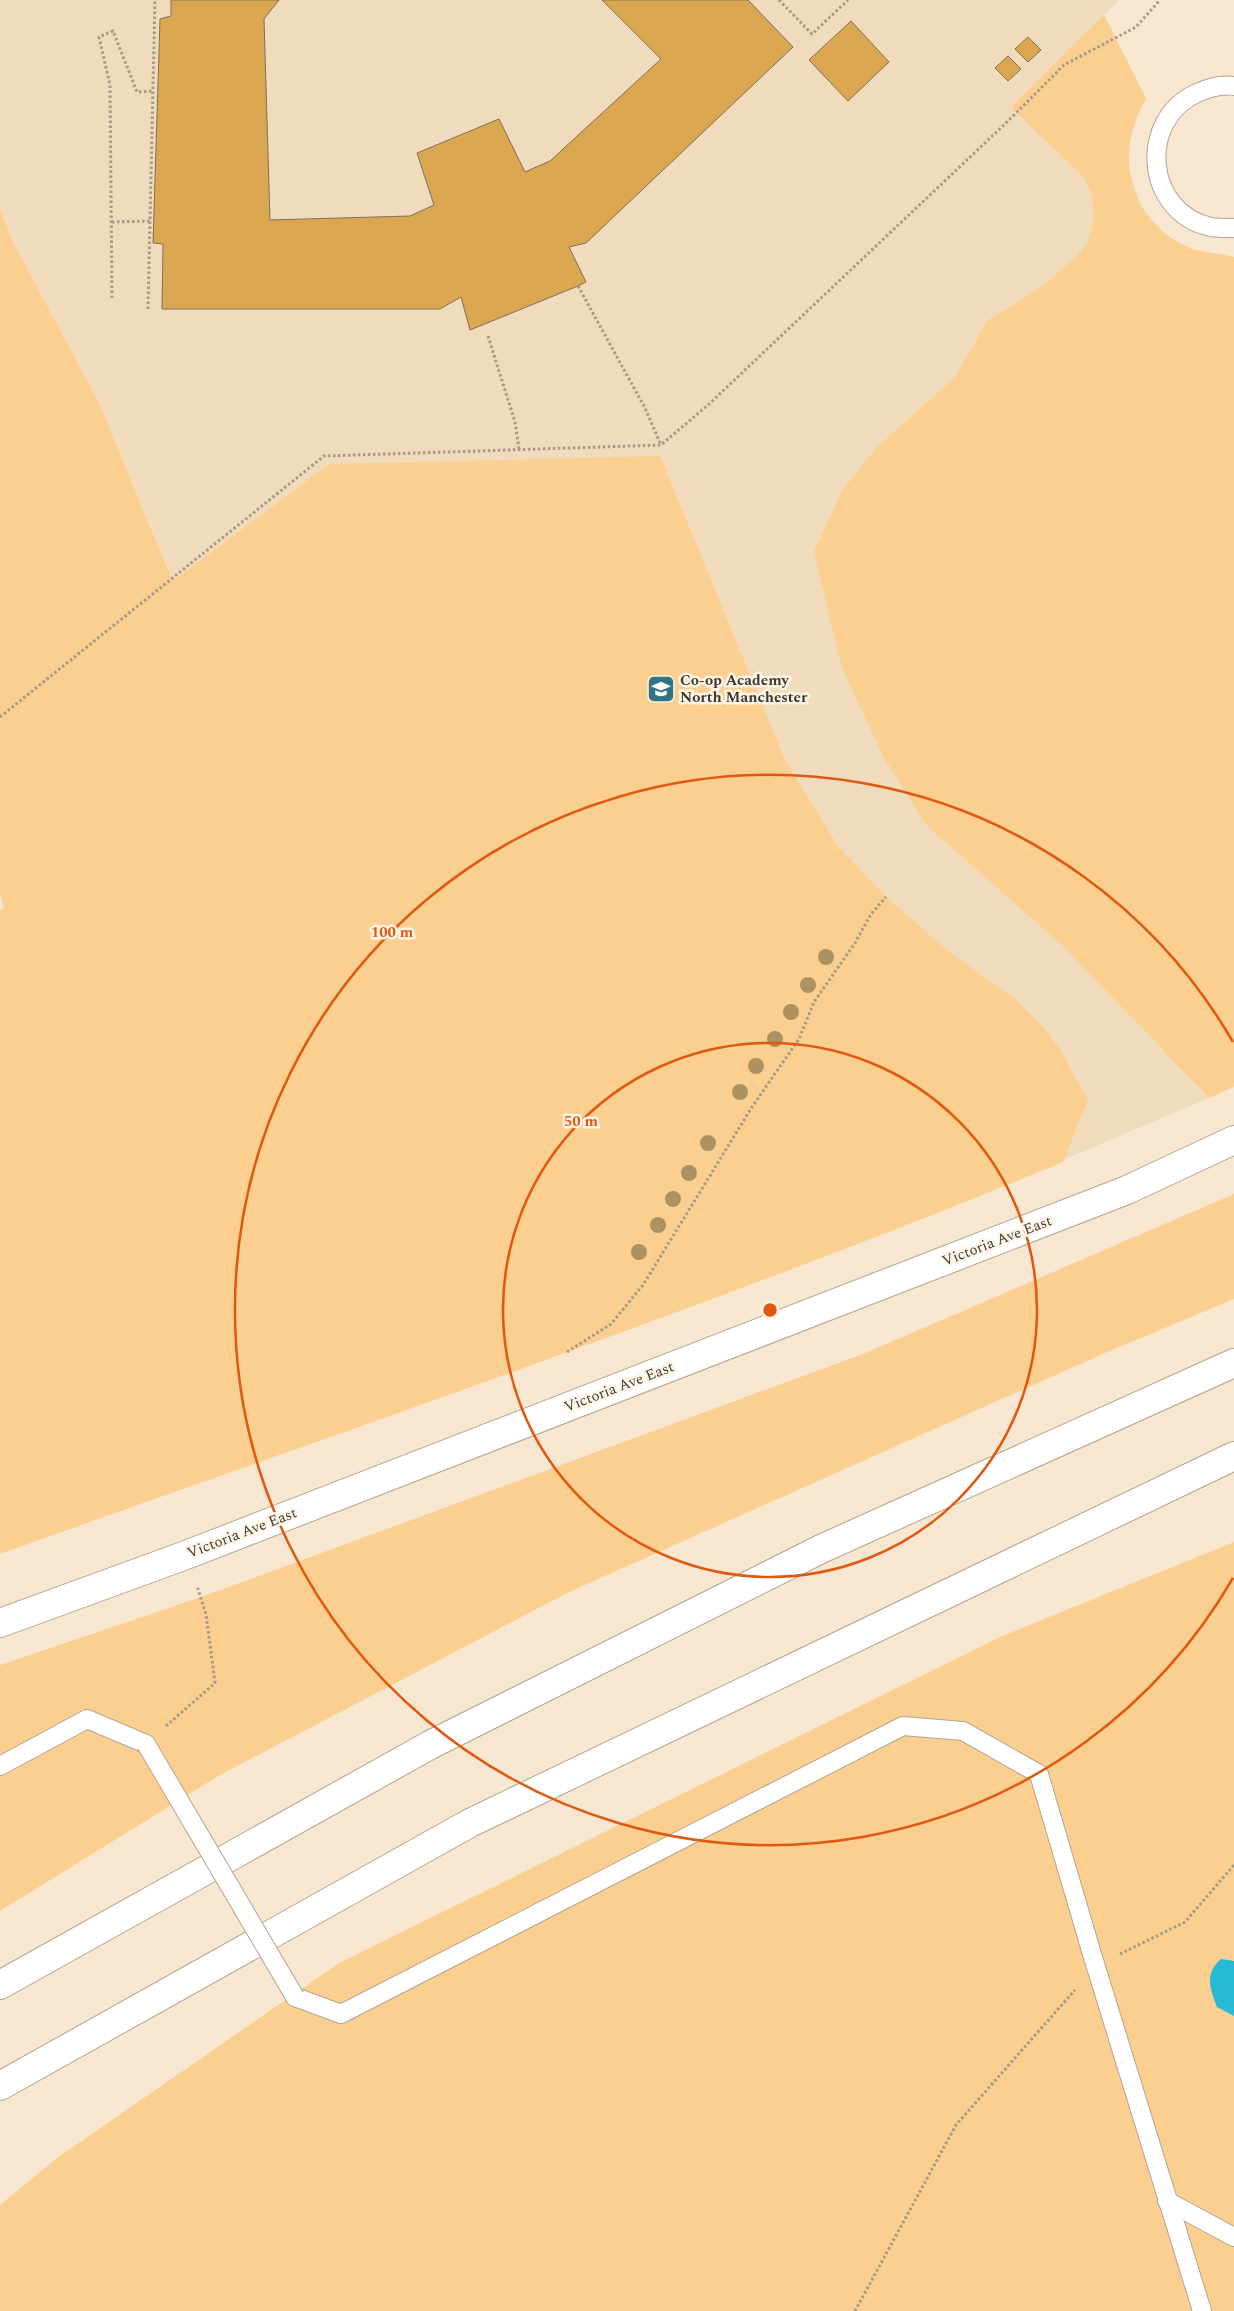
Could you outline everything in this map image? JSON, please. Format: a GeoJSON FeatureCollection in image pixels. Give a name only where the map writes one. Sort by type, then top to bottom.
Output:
{"type":"FeatureCollection","features":[{"type":"Feature","properties":{"kind":"main road","name":"Victoria Ave East"},"geometry":{"type":"LineString","coordinates":[[0,1623],[186,1555],[1127,1190],[1234,1140]]}},
{"type":"Feature","properties":{"kind":"main road"},"geometry":{"type":"LineString","coordinates":[[0,1985],[430,1745],[821,1549],[1234,1363]]}},
{"type":"Feature","properties":{"kind":"main road"},"geometry":{"type":"LineString","coordinates":[[0,2086],[470,1823],[1234,1456]]}},
{"type":"Feature","properties":{"kind":"lane"},"geometry":{"type":"LineString","coordinates":[[1234,86],[1208,88],[1186,97],[1169,114],[1158,134],[1155,158],[1158,181],[1170,202],[1189,218],[1210,227],[1234,228]]}},
{"type":"Feature","properties":{"kind":"lane"},"geometry":{"type":"LineString","coordinates":[[0,1766],[87,1719],[146,1744],[295,1997],[341,2014],[903,1726],[963,1731],[1039,1774],[1095,1966],[1202,2311]]}},
{"type":"Feature","properties":{"kind":"lane"},"geometry":{"type":"LineString","coordinates":[[1167,2201],[1234,2237]]}},
{"type":"Feature","properties":{"kind":"path"},"geometry":{"type":"LineString","coordinates":[[148,309],[155,0]]}},
{"type":"Feature","properties":{"kind":"path"},"geometry":{"type":"LineString","coordinates":[[779,0],[812,34],[848,0]]}},
{"type":"Feature","properties":{"kind":"path"},"geometry":{"type":"LineString","coordinates":[[0,717],[324,456],[661,445],[708,405],[1005,124],[1064,65],[1136,27],[1160,0]]}},
{"type":"Feature","properties":{"kind":"path"},"geometry":{"type":"LineString","coordinates":[[112,298],[110,85],[99,37],[113,31],[137,92],[153,91]]}},
{"type":"Feature","properties":{"kind":"path"},"geometry":{"type":"LineString","coordinates":[[112,222],[150,221]]}},
{"type":"Feature","properties":{"kind":"path"},"geometry":{"type":"LineString","coordinates":[[578,286],[646,408],[661,445]]}},
{"type":"Feature","properties":{"kind":"path"},"geometry":{"type":"LineString","coordinates":[[488,336],[515,422],[519,449]]}},
{"type":"Feature","properties":{"kind":"path"},"geometry":{"type":"LineString","coordinates":[[567,1352],[611,1324],[643,1285],[752,1107],[799,1039],[814,1002],[855,943],[871,914],[886,896]]}},
{"type":"Feature","properties":{"kind":"path"},"geometry":{"type":"LineString","coordinates":[[146,1744],[215,1683],[206,1614],[186,1555]]}},
{"type":"Feature","properties":{"kind":"path"},"geometry":{"type":"LineString","coordinates":[[854,2311],[956,2125],[1095,1966],[1185,1922],[1234,1865]]}},
{"type":"Feature","properties":{"kind":"shaded area","name":"Co-op Academy North Manchester"},"geometry":{"type":"Polygon","coordinates":[[[0,0],[1119,0],[1104,15],[1146,99],[1134,123],[1129,143],[1129,170],[1141,206],[1164,233],[956,376],[877,447],[843,489],[927,826],[1064,947],[1209,1098],[950,1208],[183,603],[99,403],[11,238],[0,207],[0,0]]]}},
{"type":"Feature","properties":{"kind":"shaded area"},"geometry":{"type":"Polygon","coordinates":[[[1104,15],[1146,99],[1136,119],[1130,141],[1129,162],[1132,182],[1139,202],[1150,219],[1166,234],[1186,246],[1234,257],[1234,1087],[1209,1098],[1064,947],[927,826],[884,758],[842,668],[814,552],[843,489],[877,447],[956,376],[987,321],[1044,285],[1077,256],[1088,241],[1094,219],[1092,195],[1084,178],[1011,107],[1104,15]]]}},
{"type":"Feature","properties":{"kind":"shaded area"},"geometry":{"type":"Polygon","coordinates":[[[0,207],[11,238],[99,403],[173,581],[329,464],[660,456],[785,760],[839,848],[894,904],[949,952],[1015,999],[1043,1027],[1059,1048],[1088,1100],[1063,1162],[932,1215],[667,1316],[0,1554],[0,910],[4,908],[0,893],[0,207]]]}},
{"type":"Feature","properties":{"kind":"shaded area"},"geometry":{"type":"Polygon","coordinates":[[[1234,1194],[1234,1299],[1105,1353],[569,1592],[220,1775],[0,1911],[0,1665],[207,1595],[863,1354],[1234,1194]]]}},
{"type":"Feature","properties":{"kind":"shaded area"},"geometry":{"type":"Polygon","coordinates":[[[1234,1542],[1234,2311],[0,2311],[0,2205],[57,2158],[339,1963],[1000,1637],[1234,1542]]]}},
{"type":"Feature","properties":{"kind":"water"},"geometry":{"type":"Polygon","coordinates":[[[1221,1959],[1234,1961],[1234,2016],[1217,2007],[1212,1994],[1210,1976],[1212,1970],[1221,1959]]]}},
{"type":"Feature","properties":{"kind":"building"},"geometry":{"type":"Polygon","coordinates":[[[171,0],[279,0],[264,19],[270,220],[410,216],[434,205],[417,153],[499,119],[525,172],[550,161],[661,59],[602,0],[748,0],[793,47],[586,243],[569,247],[586,282],[578,286],[470,330],[461,297],[440,309],[162,309],[163,244],[153,243],[160,19],[171,16],[171,0]]]}},
{"type":"Feature","properties":{"kind":"building"},"geometry":{"type":"Polygon","coordinates":[[[851,21],[889,62],[848,101],[809,60],[851,21]]]}},
{"type":"Feature","properties":{"kind":"building"},"geometry":{"type":"Polygon","coordinates":[[[1028,37],[1041,50],[1028,62],[1015,49],[1028,37]]]}},
{"type":"Feature","properties":{"kind":"building"},"geometry":{"type":"Polygon","coordinates":[[[1008,56],[1021,69],[1008,81],[995,68],[1008,56]]]}},
{"type":"Feature","properties":{"kind":"place","name":"Co-op Academy North Manchester"},"geometry":{"type":"Point","coordinates":[661,689]}}]}
